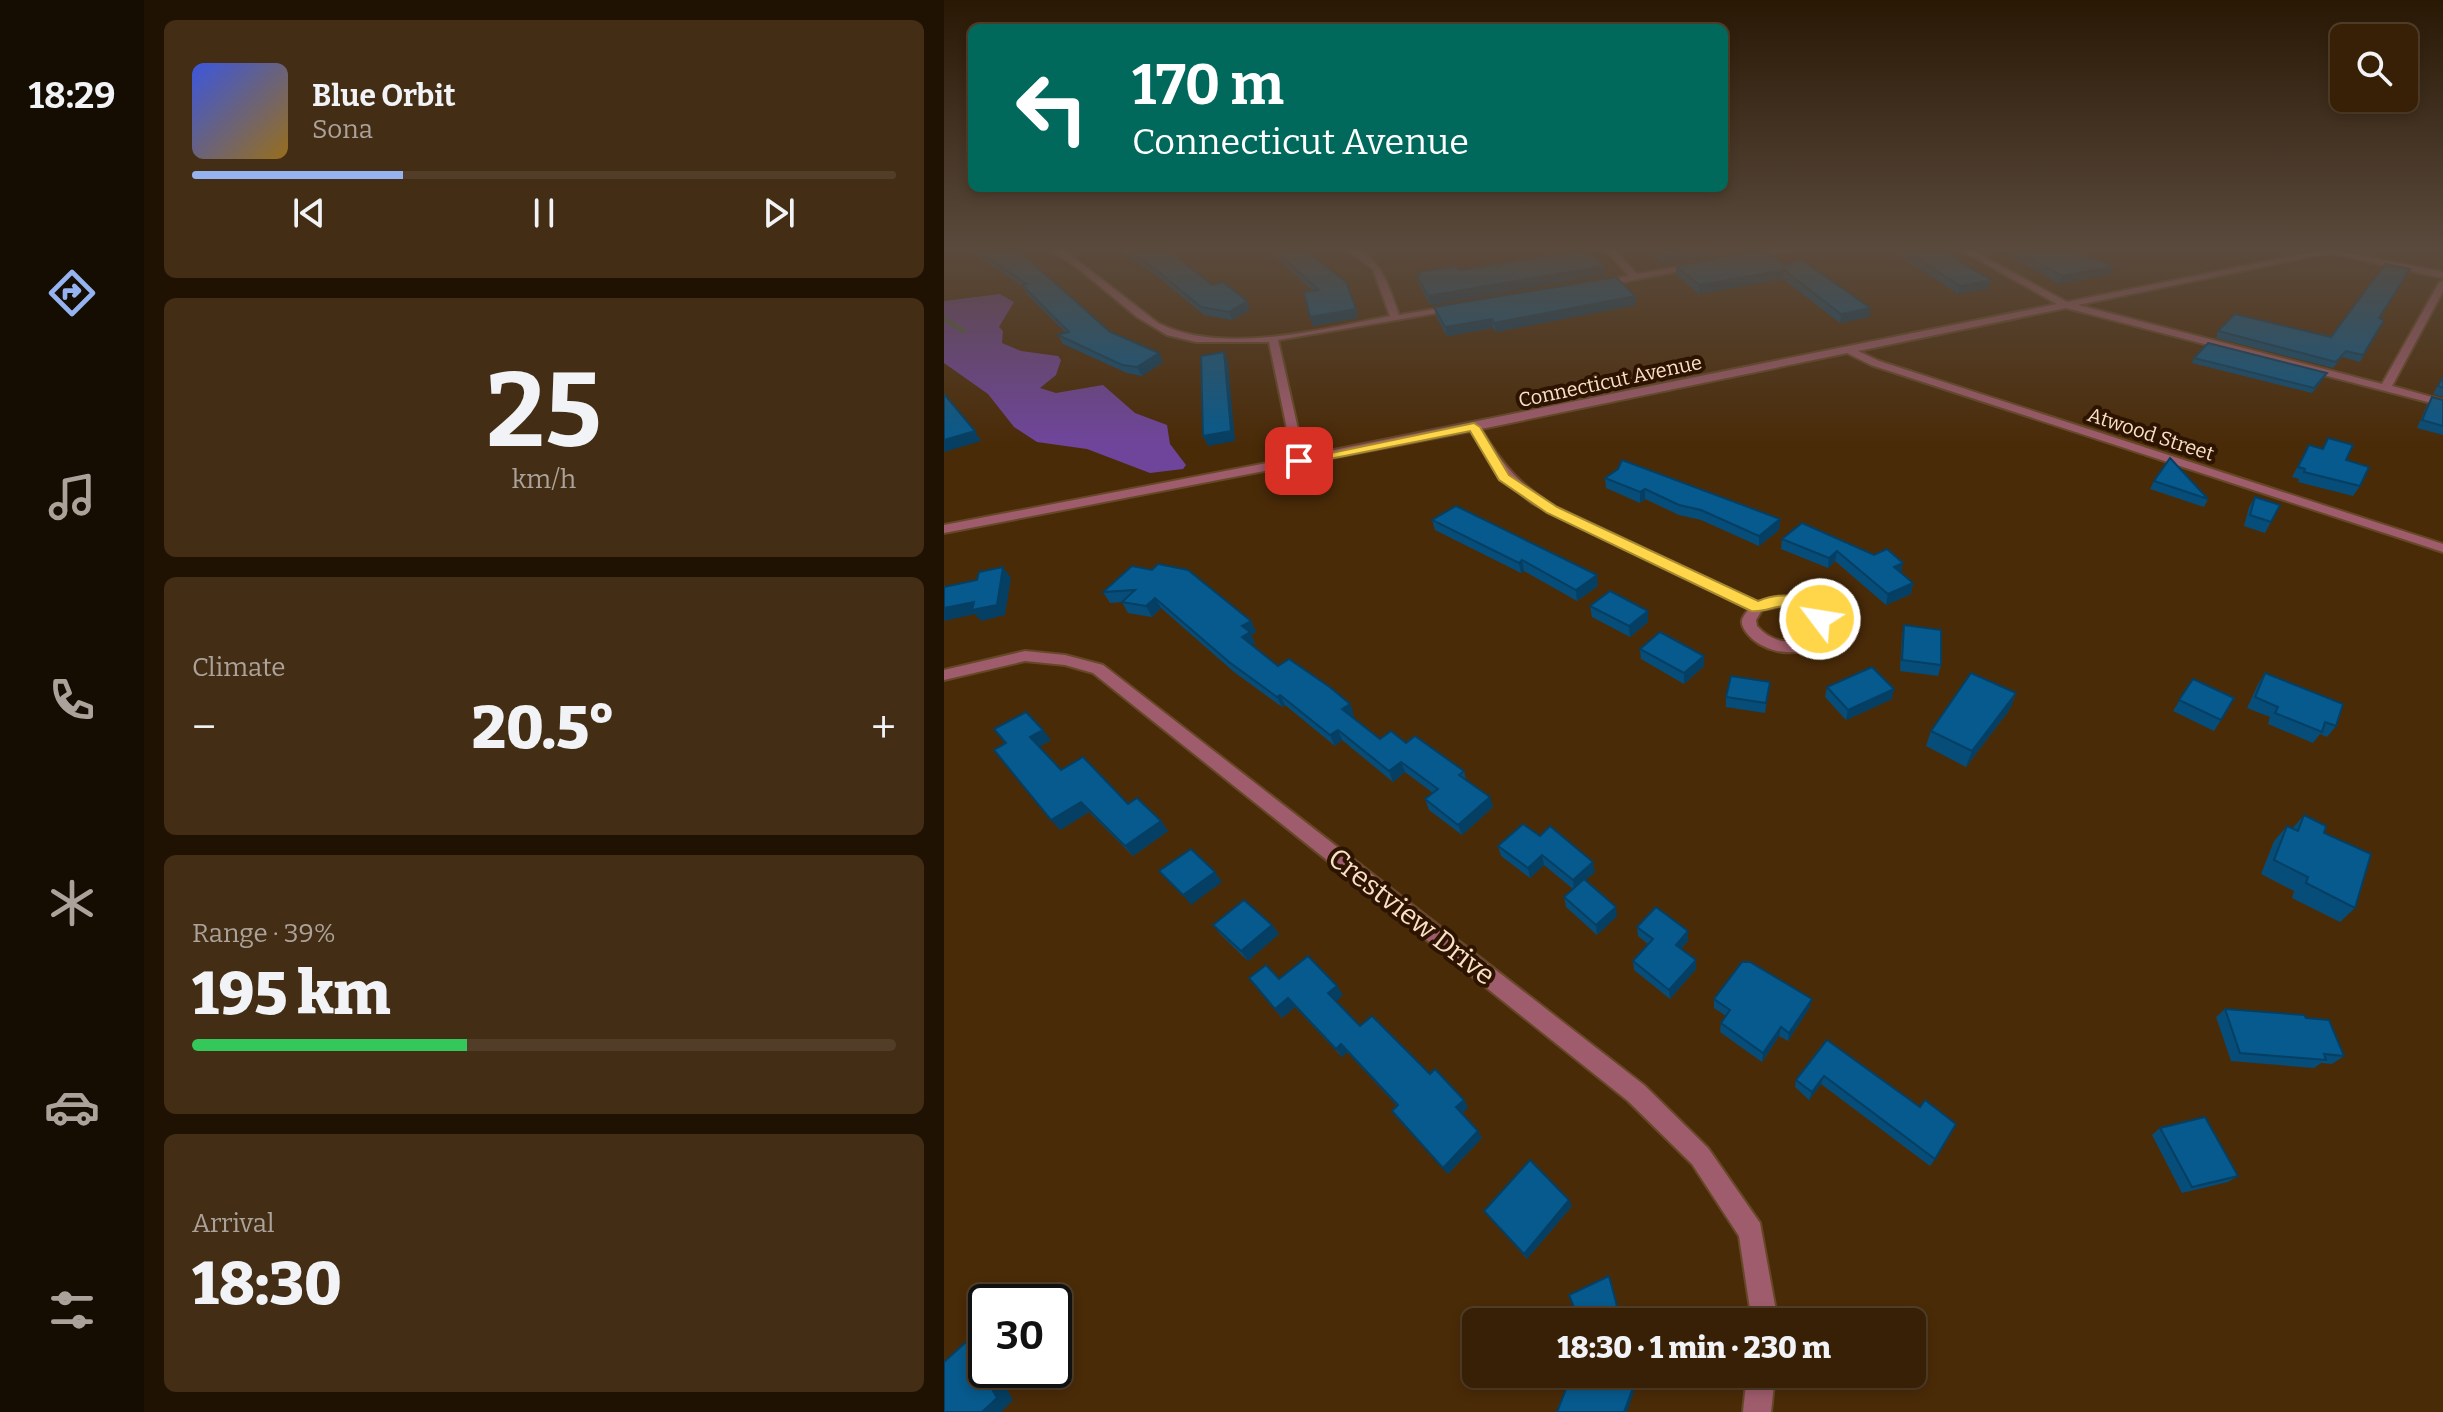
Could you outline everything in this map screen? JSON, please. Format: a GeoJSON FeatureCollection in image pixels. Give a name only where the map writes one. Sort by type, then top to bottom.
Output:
{"type":"FeatureCollection","features":[{"type":"Feature","properties":{"kind":"street"},"geometry":{"type":"LineString","coordinates":[[1143,313],[1170,334],[1213,340],[1273,338],[1419,313]]}},
{"type":"Feature","properties":{"kind":"street"},"geometry":{"type":"LineString","coordinates":[[1393,313],[1395,317]]}},
{"type":"Feature","properties":{"kind":"street","name":"Connecticut Avenue"},"geometry":{"type":"LineString","coordinates":[[944,529],[1474,427],[2028,313]]}},
{"type":"Feature","properties":{"kind":"street"},"geometry":{"type":"LineString","coordinates":[[2097,313],[2443,403]]}},
{"type":"Feature","properties":{"kind":"street"},"geometry":{"type":"LineString","coordinates":[[2386,387],[2427,313]]}},
{"type":"Feature","properties":{"kind":"street"},"geometry":{"type":"LineString","coordinates":[[1273,338],[1299,461]]}},
{"type":"Feature","properties":{"kind":"street","name":"Atwood Street"},"geometry":{"type":"LineString","coordinates":[[1849,350],[1875,363],[2443,548]]}},
{"type":"Feature","properties":{"kind":"street"},"geometry":{"type":"LineString","coordinates":[[1474,427],[1504,477],[1521,492],[1552,510],[1757,607],[1776,600],[1798,602],[1815,612],[1821,627],[1812,641],[1803,645],[1771,645],[1750,627],[1749,620],[1757,607]]}},
{"type":"Feature","properties":{"kind":"street","name":"Crestview Drive"},"geometry":{"type":"LineString","coordinates":[[944,675],[1025,656],[1065,660],[1098,669],[1636,1093],[1700,1156],[1751,1232],[1763,1308]]}},
{"type":"Feature","properties":{"kind":"street"},"geometry":{"type":"LineString","coordinates":[[1757,1412],[1760,1388]]}},
{"type":"Feature","properties":{"kind":"shaded area"},"geometry":{"type":"Polygon","coordinates":[[[944,313],[1007,313],[999,327],[1003,331],[1002,343],[1021,351],[1058,356],[1061,360],[1056,375],[1040,388],[1056,393],[1103,385],[1135,413],[1167,425],[1170,444],[1186,465],[1183,469],[1150,473],[1087,449],[1037,442],[1014,427],[988,394],[944,363],[944,313]]]}},
{"type":"Feature","properties":{"kind":"building"},"geometry":{"type":"Polygon","coordinates":[[[1050,313],[1089,313],[1110,332],[1159,353],[1137,367],[1122,365],[1058,335],[1069,332],[1050,313]]]}},
{"type":"Feature","properties":{"kind":"building"},"geometry":{"type":"Polygon","coordinates":[[[1309,313],[1334,313],[1310,317],[1309,313]]]}},
{"type":"Feature","properties":{"kind":"building"},"geometry":{"type":"Polygon","coordinates":[[[1437,313],[1547,313],[1494,323],[1492,319],[1445,327],[1437,313]]]}},
{"type":"Feature","properties":{"kind":"building"},"geometry":{"type":"Polygon","coordinates":[[[2349,313],[2382,313],[2379,318],[2384,320],[2363,355],[2346,351],[2336,362],[2218,331],[2235,314],[2331,337],[2349,313]]]}},
{"type":"Feature","properties":{"kind":"building"},"geometry":{"type":"Polygon","coordinates":[[[2208,343],[2327,373],[2314,388],[2194,358],[2208,343]]]}},
{"type":"Feature","properties":{"kind":"building"},"geometry":{"type":"Polygon","coordinates":[[[1224,352],[1231,431],[1203,436],[1201,356],[1224,352]]]}},
{"type":"Feature","properties":{"kind":"building"},"geometry":{"type":"Polygon","coordinates":[[[944,394],[975,431],[944,440],[944,394]]]}},
{"type":"Feature","properties":{"kind":"building"},"geometry":{"type":"Polygon","coordinates":[[[2432,397],[2443,400],[2443,426],[2422,420],[2432,397]]]}},
{"type":"Feature","properties":{"kind":"building"},"geometry":{"type":"Polygon","coordinates":[[[2328,438],[2353,445],[2346,460],[2369,467],[2360,486],[2304,472],[2305,469],[2298,467],[2309,445],[2323,449],[2328,438]]]}},
{"type":"Feature","properties":{"kind":"building"},"geometry":{"type":"Polygon","coordinates":[[[2170,458],[2208,499],[2154,481],[2170,458]]]}},
{"type":"Feature","properties":{"kind":"building"},"geometry":{"type":"Polygon","coordinates":[[[1622,460],[1780,519],[1759,536],[1701,510],[1605,478],[1618,469],[1622,460]]]}},
{"type":"Feature","properties":{"kind":"building"},"geometry":{"type":"Polygon","coordinates":[[[2255,497],[2280,505],[2271,522],[2250,515],[2255,497]]]}},
{"type":"Feature","properties":{"kind":"building"},"geometry":{"type":"Polygon","coordinates":[[[1456,506],[1597,575],[1576,590],[1522,560],[1519,563],[1432,520],[1456,506]]]}},
{"type":"Feature","properties":{"kind":"building"},"geometry":{"type":"Polygon","coordinates":[[[1802,523],[1874,555],[1887,549],[1903,563],[1894,567],[1913,583],[1888,594],[1837,551],[1829,558],[1782,539],[1802,523]]]}},
{"type":"Feature","properties":{"kind":"building"},"geometry":{"type":"Polygon","coordinates":[[[1158,564],[1188,570],[1251,621],[1242,626],[1250,632],[1242,637],[1278,666],[1289,659],[1331,688],[1350,704],[1342,709],[1380,739],[1391,731],[1406,743],[1415,736],[1464,771],[1459,775],[1490,797],[1458,825],[1425,799],[1438,789],[1401,762],[1389,771],[1338,730],[1330,735],[1280,695],[1277,697],[1229,662],[1155,598],[1146,606],[1122,602],[1135,590],[1103,592],[1132,566],[1152,570],[1158,564]]]}},
{"type":"Feature","properties":{"kind":"building"},"geometry":{"type":"Polygon","coordinates":[[[1003,567],[997,605],[972,610],[974,602],[944,608],[944,587],[977,580],[979,572],[1003,567]]]}},
{"type":"Feature","properties":{"kind":"building"},"geometry":{"type":"Polygon","coordinates":[[[1610,591],[1648,611],[1629,626],[1590,606],[1610,591]]]}},
{"type":"Feature","properties":{"kind":"building"},"geometry":{"type":"Polygon","coordinates":[[[1904,625],[1941,630],[1941,665],[1902,660],[1904,625]]]}},
{"type":"Feature","properties":{"kind":"building"},"geometry":{"type":"Polygon","coordinates":[[[1660,632],[1704,656],[1684,673],[1640,649],[1660,632]]]}},
{"type":"Feature","properties":{"kind":"building"},"geometry":{"type":"Polygon","coordinates":[[[1872,667],[1894,689],[1848,710],[1827,687],[1872,667]]]}},
{"type":"Feature","properties":{"kind":"building"},"geometry":{"type":"Polygon","coordinates":[[[1971,673],[2016,693],[1972,751],[1931,731],[1971,673]]]}},
{"type":"Feature","properties":{"kind":"building"},"geometry":{"type":"Polygon","coordinates":[[[2265,673],[2343,704],[2336,726],[2325,722],[2322,732],[2275,713],[2278,707],[2255,697],[2265,673]]]}},
{"type":"Feature","properties":{"kind":"building"},"geometry":{"type":"Polygon","coordinates":[[[1731,676],[1770,682],[1766,703],[1726,697],[1731,676]]]}},
{"type":"Feature","properties":{"kind":"building"},"geometry":{"type":"Polygon","coordinates":[[[2193,679],[2234,698],[2221,720],[2179,700],[2193,679]]]}},
{"type":"Feature","properties":{"kind":"building"},"geometry":{"type":"Polygon","coordinates":[[[1026,712],[1043,730],[1030,737],[1061,770],[1083,757],[1128,804],[1137,798],[1161,821],[1125,846],[1081,802],[1051,820],[994,750],[1006,743],[994,729],[1026,712]]]}},
{"type":"Feature","properties":{"kind":"building"},"geometry":{"type":"Polygon","coordinates":[[[2304,815],[2326,826],[2324,833],[2371,854],[2355,908],[2306,883],[2308,877],[2274,860],[2287,826],[2298,831],[2304,815]]]}},
{"type":"Feature","properties":{"kind":"building"},"geometry":{"type":"Polygon","coordinates":[[[1523,824],[1540,836],[1550,826],[1593,862],[1573,880],[1542,855],[1528,868],[1498,846],[1523,824]]]}},
{"type":"Feature","properties":{"kind":"building"},"geometry":{"type":"Polygon","coordinates":[[[1191,849],[1215,872],[1183,895],[1159,871],[1191,849]]]}},
{"type":"Feature","properties":{"kind":"building"},"geometry":{"type":"Polygon","coordinates":[[[1584,879],[1616,907],[1596,925],[1564,897],[1584,879]]]}},
{"type":"Feature","properties":{"kind":"building"},"geometry":{"type":"Polygon","coordinates":[[[1244,900],[1272,925],[1241,951],[1213,925],[1244,900]]]}},
{"type":"Feature","properties":{"kind":"building"},"geometry":{"type":"Polygon","coordinates":[[[1656,907],[1688,931],[1676,945],[1696,960],[1669,990],[1633,961],[1653,939],[1637,927],[1656,907]]]}},
{"type":"Feature","properties":{"kind":"building"},"geometry":{"type":"Polygon","coordinates":[[[1308,956],[1337,986],[1328,993],[1360,1026],[1372,1016],[1430,1074],[1435,1069],[1464,1100],[1456,1107],[1478,1131],[1443,1168],[1392,1111],[1398,1105],[1341,1044],[1336,1049],[1288,998],[1275,1009],[1249,978],[1266,965],[1279,979],[1308,956]]]}},
{"type":"Feature","properties":{"kind":"building"},"geometry":{"type":"Polygon","coordinates":[[[1742,962],[1750,962],[1812,999],[1789,1033],[1781,1027],[1763,1053],[1721,1023],[1730,1010],[1714,999],[1742,962]]]}},
{"type":"Feature","properties":{"kind":"building"},"geometry":{"type":"Polygon","coordinates":[[[2225,1009],[2329,1020],[2344,1056],[2324,1054],[2326,1060],[2240,1053],[2225,1009]]]}},
{"type":"Feature","properties":{"kind":"building"},"geometry":{"type":"Polygon","coordinates":[[[1827,1040],[1920,1107],[1925,1100],[1956,1124],[1935,1159],[1824,1076],[1812,1092],[1796,1080],[1827,1040]]]}},
{"type":"Feature","properties":{"kind":"building"},"geometry":{"type":"Polygon","coordinates":[[[2205,1117],[2238,1176],[2192,1187],[2160,1128],[2205,1117]]]}},
{"type":"Feature","properties":{"kind":"building"},"geometry":{"type":"Polygon","coordinates":[[[1530,1160],[1569,1200],[1524,1254],[1484,1211],[1530,1160]]]}},
{"type":"Feature","properties":{"kind":"building"},"geometry":{"type":"Polygon","coordinates":[[[1609,1276],[1617,1306],[1574,1308],[1569,1295],[1609,1276]]]}},
{"type":"Feature","properties":{"kind":"building"},"geometry":{"type":"Polygon","coordinates":[[[966,1342],[968,1388],[991,1388],[997,1398],[982,1412],[944,1412],[944,1362],[966,1342]]]}},
{"type":"Feature","properties":{"kind":"building"},"geometry":{"type":"Polygon","coordinates":[[[1566,1388],[1633,1388],[1624,1412],[1557,1412],[1566,1388]]]}},
{"type":"Feature","properties":{"kind":"waterway"},"geometry":{"type":"LineString","coordinates":[[944,319],[964,331]]}},
{"type":"Feature","properties":{"kind":"route"},"geometry":{"type":"LineString","coordinates":[[1299,461],[1474,427],[1504,477],[1521,492],[1552,510],[1757,607],[1776,600],[1798,602],[1808,606],[1820,619]]}}]}
